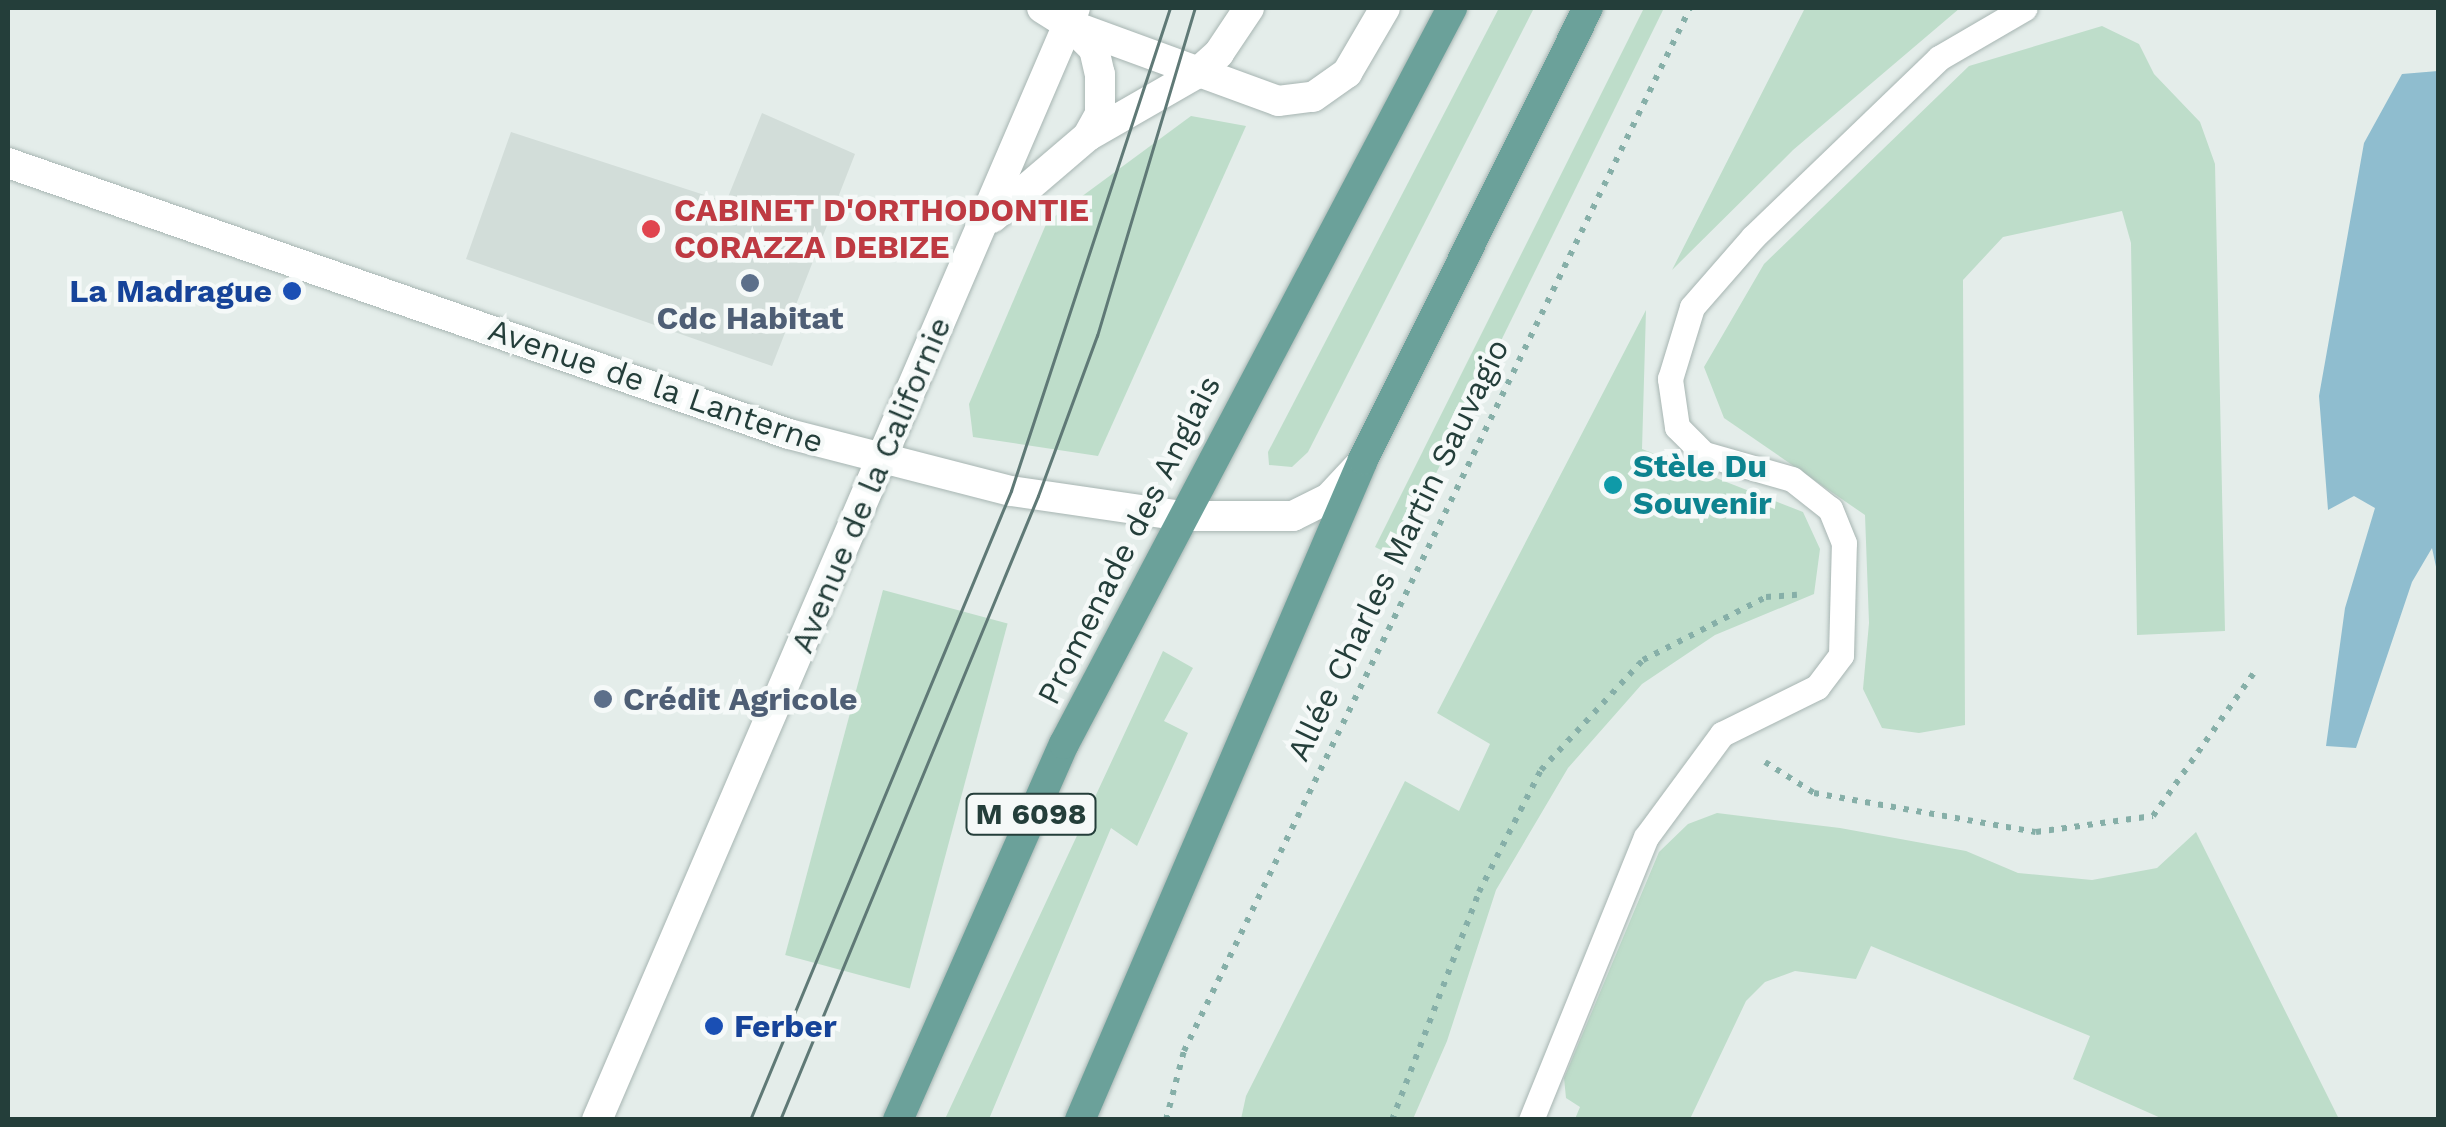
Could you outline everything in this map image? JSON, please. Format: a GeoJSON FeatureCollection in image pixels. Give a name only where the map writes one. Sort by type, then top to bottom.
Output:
{"type":"FeatureCollection","features":[{"type":"Feature","properties":{"kind":"main road"},"geometry":{"type":"LineString","coordinates":[[1042,8],[1072,16],[1196,74],[1278,100],[1312,98],[1347,73],[1385,8]]}},
{"type":"Feature","properties":{"kind":"main road","name":"Avenue de la Californie"},"geometry":{"type":"LineString","coordinates":[[977,235],[1012,195],[1088,136],[1196,74],[1220,53],[1249,8]]}},
{"type":"Feature","properties":{"kind":"main road","name":"Promenade des Anglais"},"geometry":{"type":"LineString","coordinates":[[898,1120],[1064,744],[1452,8]]}},
{"type":"Feature","properties":{"kind":"main road"},"geometry":{"type":"LineString","coordinates":[[1080,1120],[1363,460],[1588,8]]}},
{"type":"Feature","properties":{"kind":"main road"},"geometry":{"type":"LineString","coordinates":[[1072,16],[1094,49],[1100,74],[1100,114],[1088,136]]}},
{"type":"Feature","properties":{"kind":"main road","name":"Avenue de la Californie"},"geometry":{"type":"LineString","coordinates":[[597,1120],[884,462],[1072,16]]}},
{"type":"Feature","properties":{"kind":"main road","name":"Avenue de la Lanterne"},"geometry":{"type":"LineString","coordinates":[[8,163],[884,462],[1097,508],[1182,516],[1293,516],[1330,498],[1363,460]]}},
{"type":"Feature","properties":{"kind":"lane"},"geometry":{"type":"LineString","coordinates":[[1531,1120],[1646,837],[1722,734],[1817,687],[1841,655],[1844,542],[1830,509],[1792,480],[1704,454],[1677,427],[1670,380],[1692,307],[1752,238],[1939,58],[2025,8]]}},
{"type":"Feature","properties":{"kind":"path","name":"Allée Charles Martin Sauvagio"},"geometry":{"type":"LineString","coordinates":[[1166,1120],[1184,1051],[1690,8]]}},
{"type":"Feature","properties":{"kind":"path"},"geometry":{"type":"LineString","coordinates":[[1392,1120],[1479,892],[1541,770],[1643,660],[1766,597],[1843,596]]}},
{"type":"Feature","properties":{"kind":"path"},"geometry":{"type":"LineString","coordinates":[[1722,734],[1814,793],[2036,832],[2153,816],[2253,674]]}},
{"type":"Feature","properties":{"kind":"shaded area","name":"CABINET D'ORTHODONTIE CORAZZA DEBIZE"},"geometry":{"type":"Polygon","coordinates":[[[762,113],[855,154],[772,366],[466,259],[511,132],[726,202],[762,113]]]}},
{"type":"Feature","properties":{"kind":"green space"},"geometry":{"type":"Polygon","coordinates":[[[1499,8],[1534,8],[1308,452],[1292,467],[1269,465],[1268,452],[1499,8]]]}},
{"type":"Feature","properties":{"kind":"green space"},"geometry":{"type":"Polygon","coordinates":[[[1644,8],[1664,8],[1395,557],[1375,547],[1644,8]]]}},
{"type":"Feature","properties":{"kind":"green space"},"geometry":{"type":"Polygon","coordinates":[[[1805,8],[1960,8],[1793,150],[1672,270],[1805,8]]]}},
{"type":"Feature","properties":{"kind":"green space"},"geometry":{"type":"Polygon","coordinates":[[[2102,26],[2139,44],[2154,74],[2200,122],[2215,164],[2225,631],[2137,635],[2131,243],[2122,211],[2003,237],[1963,280],[1965,725],[1919,733],[1882,728],[1863,689],[1869,623],[1865,515],[1724,418],[1704,367],[1764,264],[1969,66],[2102,26]]]}},
{"type":"Feature","properties":{"kind":"green space"},"geometry":{"type":"Polygon","coordinates":[[[1191,116],[1246,126],[1098,456],[973,437],[969,404],[1047,222],[1191,116]]]}},
{"type":"Feature","properties":{"kind":"green space"},"geometry":{"type":"Polygon","coordinates":[[[1646,310],[1642,449],[1803,512],[1820,549],[1814,594],[1715,635],[1642,684],[1568,768],[1496,890],[1447,1041],[1413,1119],[1241,1119],[1246,1096],[1405,781],[1459,811],[1490,744],[1437,713],[1646,310]]]}},
{"type":"Feature","properties":{"kind":"green space"},"geometry":{"type":"Polygon","coordinates":[[[883,590],[1008,623],[910,989],[785,955],[883,590]]]}},
{"type":"Feature","properties":{"kind":"green space"},"geometry":{"type":"Polygon","coordinates":[[[1163,651],[1193,668],[1164,721],[1188,733],[1137,846],[1111,828],[989,1119],[945,1119],[1163,651]]]}},
{"type":"Feature","properties":{"kind":"green space"},"geometry":{"type":"Polygon","coordinates":[[[1717,813],[1840,828],[1966,851],[2018,873],[2092,880],[2157,868],[2196,832],[2339,1119],[2163,1119],[2073,1079],[2090,1036],[1871,946],[1856,979],[1795,971],[1765,982],[1746,1001],[1690,1119],[1575,1119],[1580,1107],[1566,1098],[1564,1078],[1659,852],[1688,824],[1717,813]]]}},
{"type":"Feature","properties":{"kind":"water"},"geometry":{"type":"Polygon","coordinates":[[[2438,71],[2438,576],[2432,548],[2412,582],[2356,748],[2326,746],[2345,608],[2375,508],[2354,496],[2328,510],[2319,396],[2364,143],[2402,74],[2438,71]]]}},
{"type":"Feature","properties":{"kind":"tram line"},"geometry":{"type":"LineString","coordinates":[[750,1120],[1011,491],[1170,8]]}},
{"type":"Feature","properties":{"kind":"tram line"},"geometry":{"type":"LineString","coordinates":[[780,1120],[1038,496],[1097,336],[1195,8]]}},
{"type":"Feature","properties":{"kind":"place","name":"CABINET D'ORTHODONTIE CORAZZA DEBIZE"},"geometry":{"type":"Point","coordinates":[651,229]}},
{"type":"Feature","properties":{"kind":"place","name":"Cdc Habitat"},"geometry":{"type":"Point","coordinates":[750,283]}},
{"type":"Feature","properties":{"kind":"place","name":"La Madrague"},"geometry":{"type":"Point","coordinates":[292,291]}},
{"type":"Feature","properties":{"kind":"place","name":"Stèle Du Souvenir"},"geometry":{"type":"Point","coordinates":[1613,485]}},
{"type":"Feature","properties":{"kind":"place","name":"Crédit Agricole"},"geometry":{"type":"Point","coordinates":[603,699]}},
{"type":"Feature","properties":{"kind":"place","name":"Ferber"},"geometry":{"type":"Point","coordinates":[714,1026]}}]}
